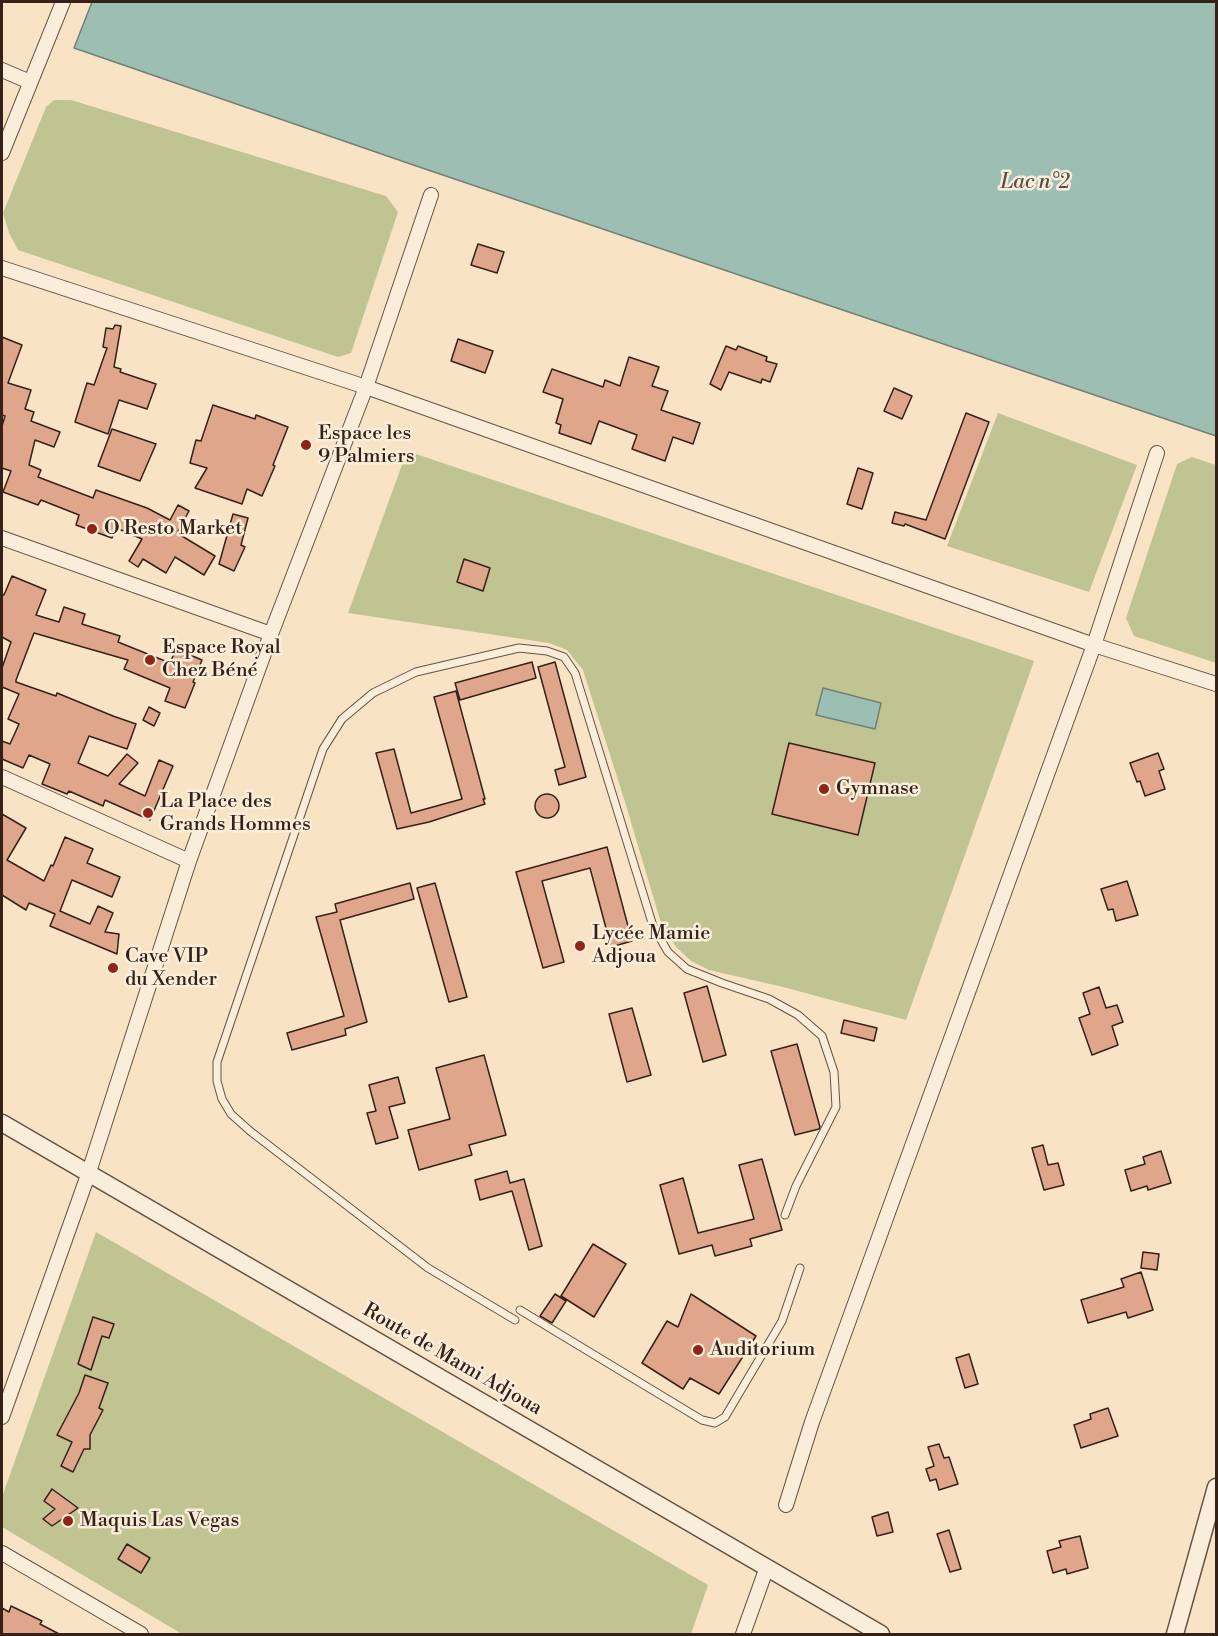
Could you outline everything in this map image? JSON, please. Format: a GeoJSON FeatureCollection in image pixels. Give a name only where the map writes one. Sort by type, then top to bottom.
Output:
{"type":"FeatureCollection","features":[{"type":"Feature","properties":{"kind":"street"},"geometry":{"type":"LineString","coordinates":[[2,153],[63,2]]}},
{"type":"Feature","properties":{"kind":"street"},"geometry":{"type":"LineString","coordinates":[[2,70],[30,82]]}},
{"type":"Feature","properties":{"kind":"street"},"geometry":{"type":"LineString","coordinates":[[2,1417],[88,1175],[189,861],[271,634],[366,387],[431,195]]}},
{"type":"Feature","properties":{"kind":"street"},"geometry":{"type":"LineString","coordinates":[[2,268],[366,387],[1094,645],[1216,684]]}},
{"type":"Feature","properties":{"kind":"street"},"geometry":{"type":"LineString","coordinates":[[786,1505],[812,1422],[1094,645],[1157,453]]}},
{"type":"Feature","properties":{"kind":"street"},"geometry":{"type":"LineString","coordinates":[[2,538],[271,634]]}},
{"type":"Feature","properties":{"kind":"street"},"geometry":{"type":"LineString","coordinates":[[2,777],[189,861]]}},
{"type":"Feature","properties":{"kind":"street","name":"Route de Mami Adjoua"},"geometry":{"type":"LineString","coordinates":[[2,1123],[881,1635]]}},
{"type":"Feature","properties":{"kind":"street"},"geometry":{"type":"LineString","coordinates":[[1175,1635],[1216,1487]]}},
{"type":"Feature","properties":{"kind":"street"},"geometry":{"type":"LineString","coordinates":[[2,1553],[141,1635]]}},
{"type":"Feature","properties":{"kind":"street"},"geometry":{"type":"LineString","coordinates":[[743,1635],[767,1567]]}},
{"type":"Feature","properties":{"kind":"lane"},"geometry":{"type":"LineString","coordinates":[[515,1320],[428,1268],[250,1131],[231,1114],[222,1099],[217,1081],[217,1062],[323,750],[342,719],[374,693],[416,672],[519,648],[547,651],[564,657],[575,673],[653,926],[668,952],[687,969],[722,984],[769,999],[798,1015],[822,1036],[834,1072],[836,1107],[796,1186],[785,1215]]}},
{"type":"Feature","properties":{"kind":"lane"},"geometry":{"type":"LineString","coordinates":[[520,1310],[702,1420],[715,1423],[725,1417],[782,1321],[800,1268]]}},
{"type":"Feature","properties":{"kind":"green space"},"geometry":{"type":"Polygon","coordinates":[[[54,100],[71,100],[386,196],[398,212],[351,353],[338,357],[18,250],[9,233],[3,213],[46,107],[54,100]]]}},
{"type":"Feature","properties":{"kind":"green space"},"geometry":{"type":"Polygon","coordinates":[[[998,413],[1137,465],[1089,592],[947,546],[998,413]]]}},
{"type":"Feature","properties":{"kind":"green space"},"geometry":{"type":"Polygon","coordinates":[[[407,451],[1034,661],[906,1020],[709,970],[691,961],[676,947],[661,923],[583,670],[567,650],[549,643],[348,613],[407,451]]]}},
{"type":"Feature","properties":{"kind":"green space"},"geometry":{"type":"Polygon","coordinates":[[[1192,457],[1216,465],[1216,663],[1134,636],[1126,618],[1177,464],[1192,457]]]}},
{"type":"Feature","properties":{"kind":"green space"},"geometry":{"type":"Polygon","coordinates":[[[96,1232],[708,1585],[691,1634],[182,1634],[2,1527],[2,1497],[96,1232]]]}},
{"type":"Feature","properties":{"kind":"water","name":"Lac n°2"},"geometry":{"type":"Polygon","coordinates":[[[92,2],[1216,2],[1216,436],[74,48],[92,2]]]}},
{"type":"Feature","properties":{"kind":"water"},"geometry":{"type":"Polygon","coordinates":[[[823,688],[881,703],[875,729],[816,715],[823,688]]]}},
{"type":"Feature","properties":{"kind":"building"},"geometry":{"type":"Polygon","coordinates":[[[478,244],[504,252],[497,273],[471,265],[478,244]]]}},
{"type":"Feature","properties":{"kind":"building"},"geometry":{"type":"Polygon","coordinates":[[[115,325],[121,326],[114,367],[121,369],[120,372],[156,384],[147,409],[119,400],[108,434],[75,422],[87,383],[94,385],[107,348],[103,347],[106,328],[113,329],[115,325]]]}},
{"type":"Feature","properties":{"kind":"building"},"geometry":{"type":"Polygon","coordinates":[[[2,337],[22,345],[8,383],[31,390],[25,409],[34,412],[31,421],[60,432],[54,447],[35,440],[29,465],[41,470],[38,477],[93,498],[96,490],[147,508],[170,520],[178,505],[189,511],[177,533],[215,556],[204,575],[175,557],[166,573],[143,559],[138,567],[129,561],[142,539],[116,528],[112,538],[76,525],[79,515],[41,500],[38,505],[3,492],[11,471],[2,468],[2,426],[5,416],[2,415],[2,337]]]}},
{"type":"Feature","properties":{"kind":"building"},"geometry":{"type":"Polygon","coordinates":[[[458,339],[493,351],[485,373],[451,361],[458,339]]]}},
{"type":"Feature","properties":{"kind":"building"},"geometry":{"type":"Polygon","coordinates":[[[726,346],[736,350],[738,346],[767,357],[766,361],[777,364],[770,382],[762,379],[761,383],[729,372],[721,390],[710,384],[726,346]]]}},
{"type":"Feature","properties":{"kind":"building"},"geometry":{"type":"Polygon","coordinates":[[[629,357],[659,367],[652,386],[668,391],[661,410],[700,423],[693,444],[673,437],[665,461],[632,449],[637,435],[599,421],[591,444],[559,433],[561,425],[556,423],[563,399],[543,392],[552,369],[603,387],[605,380],[620,386],[629,357]]]}},
{"type":"Feature","properties":{"kind":"building"},"geometry":{"type":"Polygon","coordinates":[[[894,388],[912,396],[902,419],[884,411],[894,388]]]}},
{"type":"Feature","properties":{"kind":"building"},"geometry":{"type":"Polygon","coordinates":[[[213,405],[255,419],[256,415],[288,427],[262,496],[247,489],[242,504],[195,488],[207,468],[190,463],[196,440],[201,441],[213,405]]]}},
{"type":"Feature","properties":{"kind":"building"},"geometry":{"type":"Polygon","coordinates":[[[966,413],[989,422],[945,539],[905,524],[904,526],[892,523],[895,512],[926,520],[966,413]]]}},
{"type":"Feature","properties":{"kind":"building"},"geometry":{"type":"Polygon","coordinates":[[[112,429],[156,444],[140,481],[98,466],[112,429]]]}},
{"type":"Feature","properties":{"kind":"building"},"geometry":{"type":"Polygon","coordinates":[[[858,468],[873,473],[862,509],[847,504],[858,468]]]}},
{"type":"Feature","properties":{"kind":"building"},"geometry":{"type":"Polygon","coordinates":[[[233,514],[248,518],[241,545],[245,547],[234,571],[219,564],[233,514]]]}},
{"type":"Feature","properties":{"kind":"building"},"geometry":{"type":"Polygon","coordinates":[[[464,559],[490,568],[483,591],[457,582],[464,559]]]}},
{"type":"Feature","properties":{"kind":"building"},"geometry":{"type":"Polygon","coordinates":[[[12,576],[46,590],[36,615],[59,622],[64,607],[85,614],[82,624],[120,636],[118,642],[170,663],[176,649],[202,660],[185,708],[165,701],[170,688],[124,669],[128,660],[34,633],[16,680],[16,682],[56,696],[57,693],[136,724],[127,749],[89,736],[78,763],[108,776],[127,754],[138,763],[119,784],[145,796],[159,760],[173,766],[150,820],[105,800],[103,806],[69,791],[67,794],[42,784],[50,764],[29,755],[23,768],[2,759],[2,741],[10,744],[19,724],[8,719],[19,694],[2,687],[2,668],[11,642],[2,637],[2,594],[4,595],[12,576]]]}},
{"type":"Feature","properties":{"kind":"building"},"geometry":{"type":"Polygon","coordinates":[[[532,662],[536,678],[460,700],[455,683],[532,662]]]}},
{"type":"Feature","properties":{"kind":"building"},"geometry":{"type":"Polygon","coordinates":[[[555,662],[586,777],[559,785],[555,770],[565,767],[538,667],[555,662]]]}},
{"type":"Feature","properties":{"kind":"building"},"geometry":{"type":"Polygon","coordinates":[[[456,691],[485,804],[429,822],[397,829],[376,753],[394,749],[411,813],[462,799],[434,697],[456,691]]]}},
{"type":"Feature","properties":{"kind":"building"},"geometry":{"type":"Polygon","coordinates":[[[149,707],[160,713],[154,726],[143,720],[149,707]]]}},
{"type":"Feature","properties":{"kind":"building","name":"Gymnase"},"geometry":{"type":"Polygon","coordinates":[[[789,743],[875,763],[858,835],[772,814],[789,743]]]}},
{"type":"Feature","properties":{"kind":"building"},"geometry":{"type":"Polygon","coordinates":[[[1158,753],[1164,769],[1159,771],[1165,789],[1145,796],[1130,763],[1158,753]]]}},
{"type":"Feature","properties":{"kind":"building"},"geometry":{"type":"Polygon","coordinates":[[[547,794],[555,798],[559,806],[555,814],[547,818],[539,814],[535,806],[539,798],[547,794]]]}},
{"type":"Feature","properties":{"kind":"building"},"geometry":{"type":"Polygon","coordinates":[[[2,814],[26,828],[7,860],[44,881],[65,837],[93,849],[87,863],[120,877],[112,897],[72,880],[60,911],[90,924],[98,906],[113,913],[105,932],[119,934],[117,954],[50,926],[55,914],[29,903],[26,910],[2,895],[2,814]]]}},
{"type":"Feature","properties":{"kind":"building"},"geometry":{"type":"Polygon","coordinates":[[[607,847],[632,941],[611,947],[590,868],[542,881],[564,962],[543,968],[516,872],[607,847]]]}},
{"type":"Feature","properties":{"kind":"building"},"geometry":{"type":"Polygon","coordinates":[[[1127,881],[1138,915],[1116,921],[1113,909],[1108,910],[1101,889],[1127,881]]]}},
{"type":"Feature","properties":{"kind":"building"},"geometry":{"type":"Polygon","coordinates":[[[410,883],[414,899],[340,920],[367,1022],[345,1029],[346,1035],[292,1050],[287,1033],[344,1016],[316,917],[337,912],[335,904],[410,883]]]}},
{"type":"Feature","properties":{"kind":"building"},"geometry":{"type":"Polygon","coordinates":[[[435,883],[467,997],[449,1002],[417,888],[435,883]]]}},
{"type":"Feature","properties":{"kind":"building"},"geometry":{"type":"Polygon","coordinates":[[[707,986],[726,1055],[703,1062],[684,993],[707,986]]]}},
{"type":"Feature","properties":{"kind":"building"},"geometry":{"type":"Polygon","coordinates":[[[1099,987],[1106,1008],[1117,1005],[1123,1022],[1112,1026],[1118,1045],[1092,1055],[1079,1018],[1090,1014],[1083,993],[1099,987]]]}},
{"type":"Feature","properties":{"kind":"building"},"geometry":{"type":"Polygon","coordinates":[[[632,1008],[651,1075],[627,1082],[609,1014],[632,1008]]]}},
{"type":"Feature","properties":{"kind":"building"},"geometry":{"type":"Polygon","coordinates":[[[844,1020],[877,1028],[874,1041],[841,1033],[844,1020]]]}},
{"type":"Feature","properties":{"kind":"building"},"geometry":{"type":"Polygon","coordinates":[[[797,1044],[820,1127],[795,1135],[771,1051],[797,1044]]]}},
{"type":"Feature","properties":{"kind":"building"},"geometry":{"type":"Polygon","coordinates":[[[484,1055],[506,1135],[469,1145],[472,1155],[419,1170],[408,1130],[450,1119],[436,1068],[484,1055]]]}},
{"type":"Feature","properties":{"kind":"building"},"geometry":{"type":"Polygon","coordinates":[[[398,1077],[405,1103],[389,1107],[398,1138],[376,1144],[367,1113],[376,1111],[369,1085],[398,1077]]]}},
{"type":"Feature","properties":{"kind":"building"},"geometry":{"type":"Polygon","coordinates":[[[1043,1145],[1048,1165],[1058,1163],[1064,1185],[1044,1190],[1032,1148],[1043,1145]]]}},
{"type":"Feature","properties":{"kind":"building"},"geometry":{"type":"Polygon","coordinates":[[[1161,1151],[1171,1183],[1148,1190],[1147,1186],[1131,1191],[1125,1170],[1145,1164],[1143,1157],[1161,1151]]]}},
{"type":"Feature","properties":{"kind":"building"},"geometry":{"type":"Polygon","coordinates":[[[762,1159],[782,1230],[750,1239],[752,1246],[715,1256],[712,1245],[679,1254],[660,1185],[683,1178],[698,1233],[754,1219],[739,1165],[762,1159]]]}},
{"type":"Feature","properties":{"kind":"building"},"geometry":{"type":"Polygon","coordinates":[[[507,1171],[510,1183],[524,1179],[542,1246],[529,1250],[512,1191],[480,1200],[475,1180],[507,1171]]]}},
{"type":"Feature","properties":{"kind":"building"},"geometry":{"type":"Polygon","coordinates":[[[593,1244],[626,1264],[594,1317],[561,1296],[593,1244]]]}},
{"type":"Feature","properties":{"kind":"building"},"geometry":{"type":"Polygon","coordinates":[[[1143,1252],[1159,1254],[1157,1270],[1141,1268],[1143,1252]]]}},
{"type":"Feature","properties":{"kind":"building"},"geometry":{"type":"Polygon","coordinates":[[[1141,1272],[1153,1310],[1128,1318],[1126,1312],[1088,1323],[1081,1300],[1124,1287],[1121,1279],[1141,1272]]]}},
{"type":"Feature","properties":{"kind":"building"},"geometry":{"type":"Polygon","coordinates":[[[555,1294],[566,1301],[552,1323],[540,1316],[555,1294]]]}},
{"type":"Feature","properties":{"kind":"building","name":"Auditorium"},"geometry":{"type":"Polygon","coordinates":[[[691,1294],[756,1336],[719,1394],[690,1378],[683,1389],[642,1363],[667,1321],[678,1327],[691,1294]]]}},
{"type":"Feature","properties":{"kind":"building"},"geometry":{"type":"Polygon","coordinates":[[[93,1317],[114,1324],[109,1338],[102,1336],[91,1370],[78,1364],[93,1317]]]}},
{"type":"Feature","properties":{"kind":"building"},"geometry":{"type":"Polygon","coordinates":[[[969,1354],[978,1384],[965,1388],[956,1358],[969,1354]]]}},
{"type":"Feature","properties":{"kind":"building"},"geometry":{"type":"Polygon","coordinates":[[[85,1375],[108,1383],[99,1408],[103,1410],[90,1435],[90,1449],[84,1449],[73,1472],[61,1466],[72,1442],[57,1435],[79,1393],[85,1375]]]}},
{"type":"Feature","properties":{"kind":"building"},"geometry":{"type":"Polygon","coordinates":[[[1108,1408],[1118,1436],[1081,1448],[1074,1425],[1091,1419],[1090,1414],[1108,1408]]]}},
{"type":"Feature","properties":{"kind":"building"},"geometry":{"type":"Polygon","coordinates":[[[939,1444],[944,1458],[949,1457],[958,1484],[939,1490],[936,1479],[930,1481],[926,1469],[934,1466],[928,1447],[939,1444]]]}},
{"type":"Feature","properties":{"kind":"building"},"geometry":{"type":"Polygon","coordinates":[[[52,1489],[78,1508],[52,1526],[43,1519],[55,1509],[44,1501],[52,1489]]]}},
{"type":"Feature","properties":{"kind":"building"},"geometry":{"type":"Polygon","coordinates":[[[888,1512],[893,1532],[877,1536],[872,1517],[888,1512]]]}},
{"type":"Feature","properties":{"kind":"building"},"geometry":{"type":"Polygon","coordinates":[[[949,1530],[961,1569],[950,1572],[937,1534],[949,1530]]]}},
{"type":"Feature","properties":{"kind":"building"},"geometry":{"type":"Polygon","coordinates":[[[1080,1536],[1088,1568],[1067,1574],[1066,1569],[1053,1573],[1047,1551],[1061,1547],[1059,1541],[1080,1536]]]}},
{"type":"Feature","properties":{"kind":"building"},"geometry":{"type":"Polygon","coordinates":[[[127,1544],[150,1558],[141,1573],[118,1559],[127,1544]]]}},
{"type":"Feature","properties":{"kind":"building"},"geometry":{"type":"Polygon","coordinates":[[[11,1606],[42,1621],[40,1624],[61,1635],[2,1635],[2,1608],[9,1612],[11,1606]]]}},
{"type":"Feature","properties":{"kind":"place","name":"Espace les 9 Palmiers"},"geometry":{"type":"Point","coordinates":[306,445]}},
{"type":"Feature","properties":{"kind":"place","name":"O Resto Market"},"geometry":{"type":"Point","coordinates":[92,529]}},
{"type":"Feature","properties":{"kind":"place","name":"Espace Royal Chez Béné"},"geometry":{"type":"Point","coordinates":[150,660]}},
{"type":"Feature","properties":{"kind":"place","name":"Gymnase"},"geometry":{"type":"Point","coordinates":[824,789]}},
{"type":"Feature","properties":{"kind":"place","name":"La Place des Grands Hommes"},"geometry":{"type":"Point","coordinates":[148,813]}},
{"type":"Feature","properties":{"kind":"place","name":"Lycée Mamie Adjoua"},"geometry":{"type":"Point","coordinates":[580,946]}},
{"type":"Feature","properties":{"kind":"place","name":"Cave VIP du Xender"},"geometry":{"type":"Point","coordinates":[113,968]}},
{"type":"Feature","properties":{"kind":"place","name":"Auditorium"},"geometry":{"type":"Point","coordinates":[698,1350]}},
{"type":"Feature","properties":{"kind":"place","name":"Maquis Las Vegas"},"geometry":{"type":"Point","coordinates":[68,1521]}}]}
